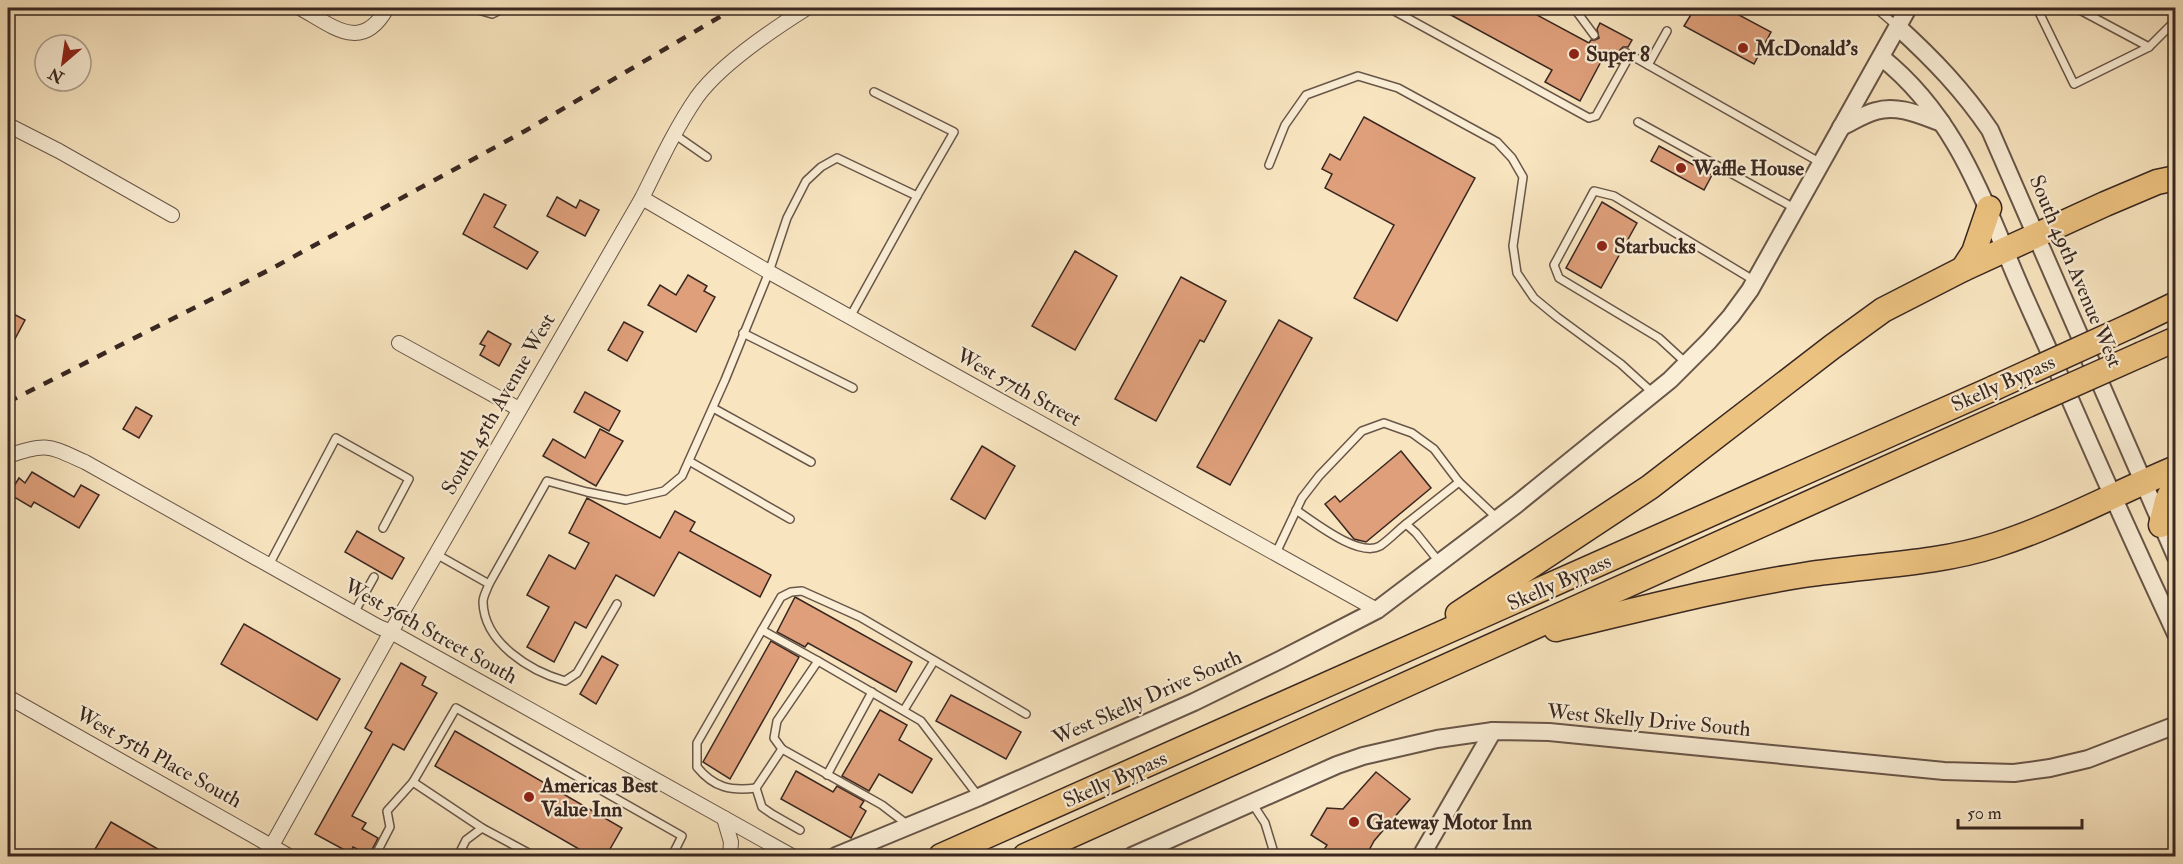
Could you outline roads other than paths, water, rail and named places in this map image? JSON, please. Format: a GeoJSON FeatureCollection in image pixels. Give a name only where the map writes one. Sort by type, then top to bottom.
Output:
{"type":"FeatureCollection","features":[{"type":"Feature","properties":{"kind":"highway"},"geometry":{"type":"LineString","coordinates":[[1402,652],[1650,487],[1883,310],[2105,204],[2157,182],[2175,178]]}},
{"type":"Feature","properties":{"kind":"highway"},"geometry":{"type":"LineString","coordinates":[[1963,270],[1974,252],[1989,207]]}},
{"type":"Feature","properties":{"kind":"highway","name":"Skelly Bypass"},"geometry":{"type":"LineString","coordinates":[[941,856],[1994,388],[2175,304]]}},
{"type":"Feature","properties":{"kind":"highway","name":"Skelly Bypass"},"geometry":{"type":"LineString","coordinates":[[1025,856],[2175,339]]}},
{"type":"Feature","properties":{"kind":"highway"},"geometry":{"type":"LineString","coordinates":[[1501,642],[1739,586],[1837,570],[1951,557],[1996,545],[2071,516],[2175,468]]}},
{"type":"Feature","properties":{"kind":"highway"},"geometry":{"type":"LineString","coordinates":[[2161,525],[2175,482]]}},
{"type":"Feature","properties":{"kind":"street"},"geometry":{"type":"LineString","coordinates":[[300,8],[345,33],[364,33],[374,26],[387,8]]}},
{"type":"Feature","properties":{"kind":"street","name":"South 45th Avenue West"},"geometry":{"type":"LineString","coordinates":[[269,851],[391,632],[642,198],[674,134],[698,96],[731,63],[807,8]]}},
{"type":"Feature","properties":{"kind":"street"},"geometry":{"type":"LineString","coordinates":[[1654,394],[1687,364],[1731,316],[1755,281],[1908,8]]}},
{"type":"Feature","properties":{"kind":"street","name":"South 49th Avenue West"},"geometry":{"type":"LineString","coordinates":[[1898,27],[1962,90],[1990,130],[2005,160],[2036,238],[2175,557]]}},
{"type":"Feature","properties":{"kind":"street"},"geometry":{"type":"LineString","coordinates":[[1881,57],[1901,73],[1924,98],[1942,123],[1989,207],[2005,251],[2175,634]]}},
{"type":"Feature","properties":{"kind":"street"},"geometry":{"type":"LineString","coordinates":[[1841,127],[1878,110],[1910,112],[1942,123]]}},
{"type":"Feature","properties":{"kind":"street"},"geometry":{"type":"LineString","coordinates":[[8,125],[172,215]]}},
{"type":"Feature","properties":{"kind":"street","name":"West 57th Street"},"geometry":{"type":"LineString","coordinates":[[642,198],[769,272],[1377,610]]}},
{"type":"Feature","properties":{"kind":"street"},"geometry":{"type":"LineString","coordinates":[[399,343],[519,409]]}},
{"type":"Feature","properties":{"kind":"street","name":"West Skelly Drive South"},"geometry":{"type":"LineString","coordinates":[[836,856],[979,797],[1194,702],[1377,610],[1498,519],[1654,394]]}},
{"type":"Feature","properties":{"kind":"street","name":"West 56th Street South"},"geometry":{"type":"LineString","coordinates":[[8,456],[32,448],[48,446],[85,462],[792,856]]}},
{"type":"Feature","properties":{"kind":"street","name":"West 55th Place South"},"geometry":{"type":"LineString","coordinates":[[8,697],[269,851],[289,856]]}},
{"type":"Feature","properties":{"kind":"street","name":"West Skelly Drive South"},"geometry":{"type":"LineString","coordinates":[[1132,856],[1337,765],[1364,756],[1437,739],[1493,731],[1549,732],[1944,771],[2014,774],[2088,759],[2175,725]]}},
{"type":"Feature","properties":{"kind":"street"},"geometry":{"type":"LineString","coordinates":[[1421,856],[1493,731]]}},
{"type":"Feature","properties":{"kind":"street"},"geometry":{"type":"LineString","coordinates":[[724,818],[731,842],[730,856]]}},
{"type":"Feature","properties":{"kind":"lane"},"geometry":{"type":"LineString","coordinates":[[471,8],[492,14],[504,8]]}},
{"type":"Feature","properties":{"kind":"lane"},"geometry":{"type":"LineString","coordinates":[[1389,8],[1589,118],[1596,116],[1628,54],[1821,163]]}},
{"type":"Feature","properties":{"kind":"lane"},"geometry":{"type":"LineString","coordinates":[[1574,8],[1594,35]]}},
{"type":"Feature","properties":{"kind":"lane"},"geometry":{"type":"LineString","coordinates":[[1876,8],[1898,27]]}},
{"type":"Feature","properties":{"kind":"lane"},"geometry":{"type":"LineString","coordinates":[[2037,8],[2074,84],[2149,47],[2175,20]]}},
{"type":"Feature","properties":{"kind":"lane"},"geometry":{"type":"LineString","coordinates":[[2078,8],[2149,47]]}},
{"type":"Feature","properties":{"kind":"lane"},"geometry":{"type":"LineString","coordinates":[[1648,65],[1667,31]]}},
{"type":"Feature","properties":{"kind":"lane"},"geometry":{"type":"LineString","coordinates":[[1269,165],[1285,125],[1306,95],[1358,76],[1398,88],[1497,141],[1523,177],[1513,246],[1517,273],[1534,298],[1621,364],[1654,394]]}},
{"type":"Feature","properties":{"kind":"lane"},"geometry":{"type":"LineString","coordinates":[[850,317],[954,132],[874,92]]}},
{"type":"Feature","properties":{"kind":"lane"},"geometry":{"type":"LineString","coordinates":[[1638,122],[1796,209]]}},
{"type":"Feature","properties":{"kind":"lane"},"geometry":{"type":"LineString","coordinates":[[674,134],[707,157]]}},
{"type":"Feature","properties":{"kind":"lane"},"geometry":{"type":"LineString","coordinates":[[617,604],[577,673],[566,681],[549,676],[505,648],[487,625],[483,600],[489,584],[547,480],[587,492],[626,500],[664,491],[682,476],[713,408],[769,272],[788,218],[807,181],[821,167],[837,158],[917,196]]}},
{"type":"Feature","properties":{"kind":"lane"},"geometry":{"type":"LineString","coordinates":[[1687,364],[1659,338],[1559,278],[1554,265],[1594,191],[1614,196],[1755,281]]}},
{"type":"Feature","properties":{"kind":"lane"},"geometry":{"type":"LineString","coordinates":[[743,333],[854,388]]}},
{"type":"Feature","properties":{"kind":"lane"},"geometry":{"type":"LineString","coordinates":[[713,408],[811,462]]}},
{"type":"Feature","properties":{"kind":"lane"},"geometry":{"type":"LineString","coordinates":[[1276,554],[1302,498],[1319,476],[1362,431],[1384,423],[1412,433],[1434,449],[1459,482],[1498,519]]}},
{"type":"Feature","properties":{"kind":"lane"},"geometry":{"type":"LineString","coordinates":[[269,565],[336,438],[409,479],[383,528]]}},
{"type":"Feature","properties":{"kind":"lane"},"geometry":{"type":"LineString","coordinates":[[689,461],[790,519]]}},
{"type":"Feature","properties":{"kind":"lane"},"geometry":{"type":"LineString","coordinates":[[1296,510],[1351,545],[1378,547],[1459,482]]}},
{"type":"Feature","properties":{"kind":"lane"},"geometry":{"type":"LineString","coordinates":[[1406,524],[1440,563]]}},
{"type":"Feature","properties":{"kind":"lane"},"geometry":{"type":"LineString","coordinates":[[436,554],[489,584]]}},
{"type":"Feature","properties":{"kind":"lane"},"geometry":{"type":"LineString","coordinates":[[354,613],[374,577]]}},
{"type":"Feature","properties":{"kind":"lane"},"geometry":{"type":"LineString","coordinates":[[756,788],[736,790],[718,784],[703,775],[697,767],[695,755],[697,743],[781,597],[791,592],[802,591],[860,617],[1026,714]]}},
{"type":"Feature","properties":{"kind":"lane"},"geometry":{"type":"LineString","coordinates":[[762,630],[921,721],[979,797]]}},
{"type":"Feature","properties":{"kind":"lane"},"geometry":{"type":"LineString","coordinates":[[818,661],[777,721],[774,738],[782,749],[882,805],[910,826]]}},
{"type":"Feature","properties":{"kind":"lane"},"geometry":{"type":"LineString","coordinates":[[904,710],[934,661]]}},
{"type":"Feature","properties":{"kind":"lane"},"geometry":{"type":"LineString","coordinates":[[827,775],[872,692]]}},
{"type":"Feature","properties":{"kind":"lane"},"geometry":{"type":"LineString","coordinates":[[375,856],[390,827],[387,811],[413,782],[456,708],[682,836],[673,854],[664,856]]}},
{"type":"Feature","properties":{"kind":"lane"},"geometry":{"type":"LineString","coordinates":[[756,788],[782,749]]}},
{"type":"Feature","properties":{"kind":"lane"},"geometry":{"type":"LineString","coordinates":[[413,782],[482,828],[534,856]]}},
{"type":"Feature","properties":{"kind":"lane"},"geometry":{"type":"LineString","coordinates":[[756,788],[762,807],[800,830]]}},
{"type":"Feature","properties":{"kind":"lane"},"geometry":{"type":"LineString","coordinates":[[1252,803],[1265,823],[1275,856]]}},
{"type":"Feature","properties":{"kind":"lane"},"geometry":{"type":"LineString","coordinates":[[458,856],[466,840],[482,828]]}},
{"type":"Feature","properties":{"kind":"railway"},"geometry":{"type":"LineString","coordinates":[[8,402],[269,270],[525,131],[735,8]]}},
{"type":"Feature","properties":{"kind":"place","name":"McDonald's"},"geometry":{"type":"Point","coordinates":[1743,48]}},
{"type":"Feature","properties":{"kind":"place","name":"Super 8"},"geometry":{"type":"Point","coordinates":[1574,54]}},
{"type":"Feature","properties":{"kind":"place","name":"Waffle House"},"geometry":{"type":"Point","coordinates":[1681,168]}},
{"type":"Feature","properties":{"kind":"place","name":"Starbucks"},"geometry":{"type":"Point","coordinates":[1602,246]}},
{"type":"Feature","properties":{"kind":"place","name":"Americas Best Value Inn"},"geometry":{"type":"Point","coordinates":[529,797]}},
{"type":"Feature","properties":{"kind":"place","name":"Gateway Motor Inn"},"geometry":{"type":"Point","coordinates":[1354,822]}}]}
